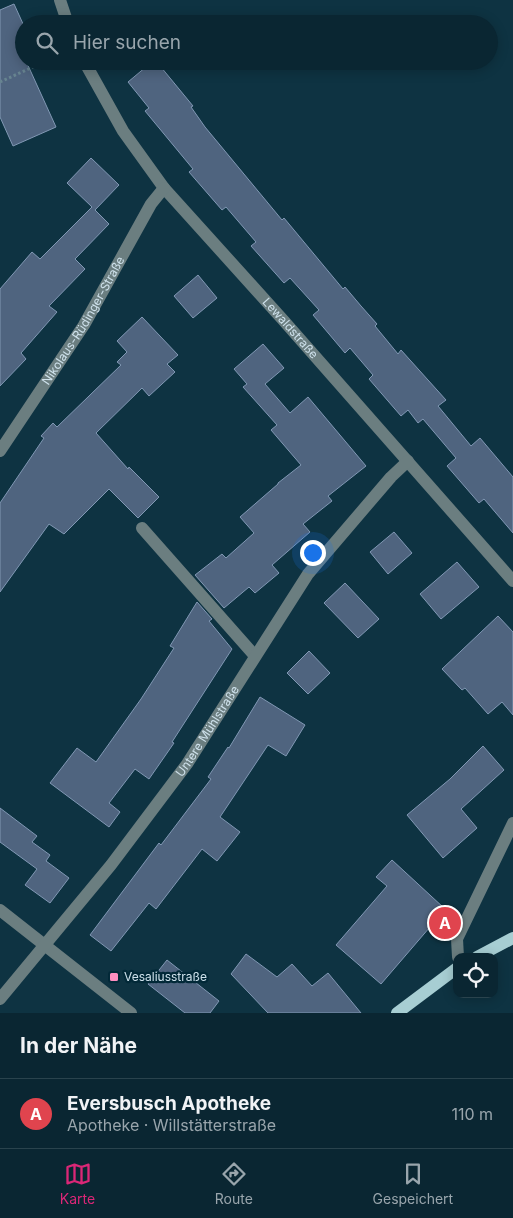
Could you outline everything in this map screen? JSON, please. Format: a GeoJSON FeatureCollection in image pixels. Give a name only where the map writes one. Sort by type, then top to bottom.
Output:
{"type":"FeatureCollection","features":[{"type":"Feature","properties":{"kind":"main road"},"geometry":{"type":"LineString","coordinates":[[485,953],[513,938]]}},
{"type":"Feature","properties":{"kind":"main road"},"geometry":{"type":"LineString","coordinates":[[397,1013],[453,971]]}},
{"type":"Feature","properties":{"kind":"street"},"geometry":{"type":"LineString","coordinates":[[60,0],[65,15]]}},
{"type":"Feature","properties":{"kind":"street","name":"Lewaldstraße"},"geometry":{"type":"LineString","coordinates":[[89,70],[123,131],[164,188],[513,581]]}},
{"type":"Feature","properties":{"kind":"street","name":"Nikolaus-Rüdinger-Straße"},"geometry":{"type":"LineString","coordinates":[[0,451],[84,325],[150,204],[164,188]]}},
{"type":"Feature","properties":{"kind":"street","name":"Untere Mühlstraße"},"geometry":{"type":"LineString","coordinates":[[0,999],[111,865],[187,764],[308,574],[390,477],[408,461]]}},
{"type":"Feature","properties":{"kind":"street"},"geometry":{"type":"LineString","coordinates":[[142,528],[255,656]]}},
{"type":"Feature","properties":{"kind":"street"},"geometry":{"type":"LineString","coordinates":[[458,953],[456,939],[513,823]]}},
{"type":"Feature","properties":{"kind":"street"},"geometry":{"type":"LineString","coordinates":[[0,910],[131,1013]]}},
{"type":"Feature","properties":{"kind":"path"},"geometry":{"type":"LineString","coordinates":[[0,82],[26,70]]}},
{"type":"Feature","properties":{"kind":"building"},"geometry":{"type":"Polygon","coordinates":[[[14,4],[19,15],[15,15],[15,70],[30,70],[56,127],[13,146],[0,117],[0,10],[14,4]]]}},
{"type":"Feature","properties":{"kind":"building"},"geometry":{"type":"Polygon","coordinates":[[[142,70],[163,70],[193,106],[191,107],[205,127],[282,220],[284,218],[343,289],[345,287],[377,324],[375,326],[398,354],[401,350],[446,400],[438,406],[471,446],[480,438],[513,477],[513,533],[484,499],[479,503],[447,466],[456,458],[423,419],[418,423],[408,410],[401,416],[369,379],[373,375],[350,348],[345,353],[313,315],[319,310],[290,278],[284,283],[251,246],[256,242],[226,207],[222,210],[189,172],[193,169],[145,111],[149,108],[128,82],[142,70]]]}},
{"type":"Feature","properties":{"kind":"building"},"geometry":{"type":"Polygon","coordinates":[[[91,158],[119,185],[95,210],[109,224],[75,259],[85,269],[49,306],[57,312],[21,353],[26,359],[0,386],[0,289],[32,252],[40,259],[92,207],[67,183],[91,158]]]}},
{"type":"Feature","properties":{"kind":"building"},"geometry":{"type":"Polygon","coordinates":[[[198,275],[217,298],[193,318],[174,296],[198,275]]]}},
{"type":"Feature","properties":{"kind":"building"},"geometry":{"type":"Polygon","coordinates":[[[142,317],[178,355],[167,364],[175,372],[149,396],[142,388],[96,433],[128,469],[129,467],[159,497],[138,518],[109,489],[64,534],[49,524],[0,592],[0,503],[44,438],[41,436],[53,423],[57,427],[121,365],[117,362],[127,352],[117,341],[142,317]]]}},
{"type":"Feature","properties":{"kind":"building"},"geometry":{"type":"Polygon","coordinates":[[[263,344],[284,368],[265,384],[290,413],[308,397],[366,466],[328,496],[332,501],[303,524],[310,532],[272,565],[279,573],[255,593],[249,587],[224,608],[195,575],[222,554],[226,558],[254,533],[240,517],[301,465],[271,430],[277,425],[243,387],[247,384],[234,369],[263,344]]]}},
{"type":"Feature","properties":{"kind":"building"},"geometry":{"type":"Polygon","coordinates":[[[394,532],[412,553],[388,574],[370,552],[394,532]]]}},
{"type":"Feature","properties":{"kind":"building"},"geometry":{"type":"Polygon","coordinates":[[[457,562],[479,587],[441,619],[420,594],[457,562]]]}},
{"type":"Feature","properties":{"kind":"building"},"geometry":{"type":"Polygon","coordinates":[[[345,583],[379,619],[358,638],[324,603],[345,583]]]}},
{"type":"Feature","properties":{"kind":"building"},"geometry":{"type":"Polygon","coordinates":[[[197,602],[212,619],[209,621],[232,649],[172,742],[174,743],[149,779],[135,769],[109,803],[120,812],[109,827],[50,783],[77,748],[96,762],[141,699],[174,648],[170,646],[197,602]]]}},
{"type":"Feature","properties":{"kind":"building"},"geometry":{"type":"Polygon","coordinates":[[[498,616],[513,632],[513,715],[502,702],[488,714],[465,688],[462,690],[442,669],[498,616]]]}},
{"type":"Feature","properties":{"kind":"building"},"geometry":{"type":"Polygon","coordinates":[[[309,651],[330,673],[308,694],[287,673],[309,651]]]}},
{"type":"Feature","properties":{"kind":"building"},"geometry":{"type":"Polygon","coordinates":[[[260,697],[305,725],[286,756],[268,745],[220,817],[240,832],[217,861],[202,849],[156,909],[149,903],[111,951],[90,935],[159,843],[161,845],[211,779],[208,777],[229,748],[260,697]]]}},
{"type":"Feature","properties":{"kind":"building"},"geometry":{"type":"Polygon","coordinates":[[[483,746],[504,770],[461,809],[477,828],[443,858],[407,815],[450,779],[483,746]]]}},
{"type":"Feature","properties":{"kind":"building"},"geometry":{"type":"Polygon","coordinates":[[[0,808],[37,836],[32,842],[50,855],[46,861],[69,878],[50,903],[25,885],[37,869],[0,842],[0,808]]]}},
{"type":"Feature","properties":{"kind":"building"},"geometry":{"type":"Polygon","coordinates":[[[392,860],[457,920],[441,937],[430,927],[381,984],[336,945],[387,886],[376,877],[392,860]]]}},
{"type":"Feature","properties":{"kind":"building"},"geometry":{"type":"Polygon","coordinates":[[[246,954],[277,977],[292,964],[312,986],[328,973],[361,1013],[268,1013],[231,974],[246,954]]]}},
{"type":"Feature","properties":{"kind":"building"},"geometry":{"type":"Polygon","coordinates":[[[167,960],[219,1001],[210,1013],[185,1013],[148,984],[167,960]]]}},
{"type":"Feature","properties":{"kind":"place","name":"Eversbusch Apotheke"},"geometry":{"type":"Point","coordinates":[445,923]}},
{"type":"Feature","properties":{"kind":"place","name":"Vesaliusstraße"},"geometry":{"type":"Point","coordinates":[114,977]}}]}
